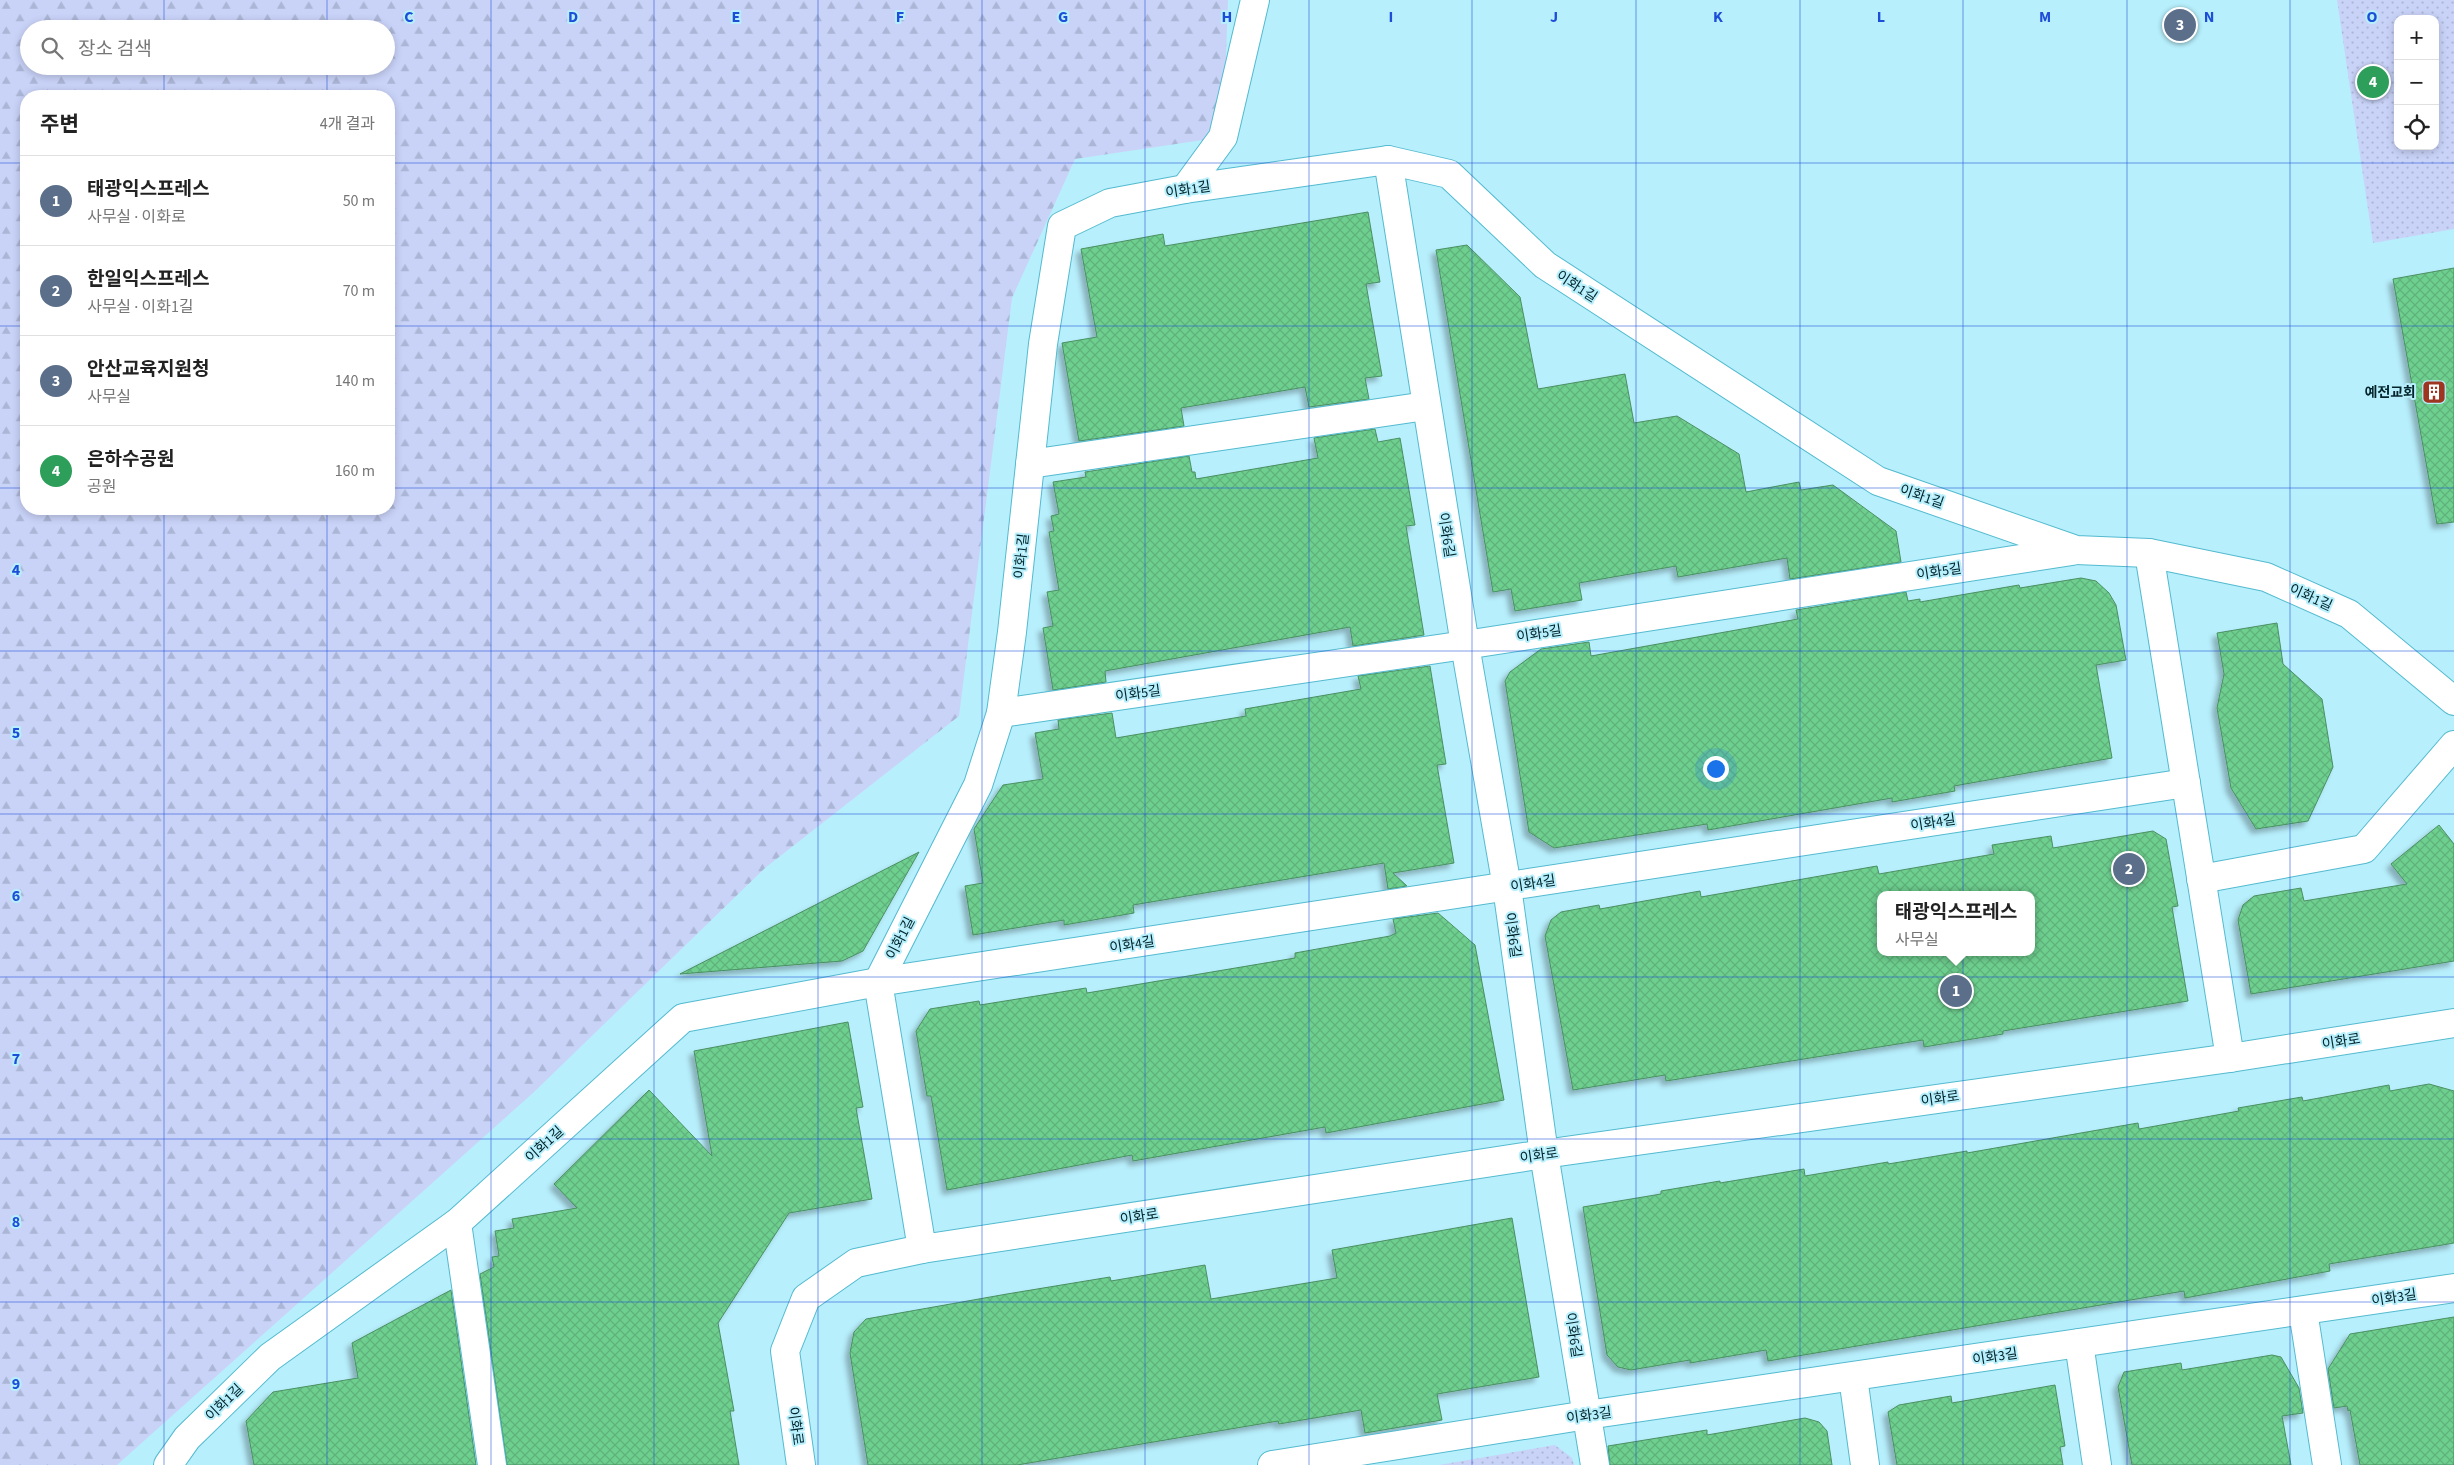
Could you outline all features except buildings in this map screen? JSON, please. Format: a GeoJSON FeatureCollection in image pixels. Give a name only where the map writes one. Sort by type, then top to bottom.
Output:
{"type":"FeatureCollection","features":[{"type":"Feature","properties":{"kind":"street"},"geometry":{"type":"LineString","coordinates":[[1185,189],[1223,137],[1255,0]]}},
{"type":"Feature","properties":{"kind":"street","name":"이화1길"},"geometry":{"type":"LineString","coordinates":[[168,1465],[187,1438],[270,1357],[457,1223],[683,1018],[878,982],[978,785],[1001,713],[1012,632],[1043,344],[1062,226],[1110,202],[1185,189],[1388,160],[1449,174],[1545,265],[1878,481],[2076,550],[2149,554],[2266,577],[2349,614],[2454,701]]}},
{"type":"Feature","properties":{"kind":"street","name":"이화6길"},"geometry":{"type":"LineString","coordinates":[[1388,160],[1465,645],[1507,887],[1544,1154],[1595,1465]]}},
{"type":"Feature","properties":{"kind":"street"},"geometry":{"type":"LineString","coordinates":[[1030,464],[1426,406]]}},
{"type":"Feature","properties":{"kind":"street","name":"이화5길"},"geometry":{"type":"LineString","coordinates":[[1001,713],[1465,645],[2076,550]]}},
{"type":"Feature","properties":{"kind":"street"},"geometry":{"type":"LineString","coordinates":[[2149,554],[2230,1058]]}},
{"type":"Feature","properties":{"kind":"street"},"geometry":{"type":"LineString","coordinates":[[2201,879],[2364,849],[2454,745]]}},
{"type":"Feature","properties":{"kind":"street","name":"이화4길"},"geometry":{"type":"LineString","coordinates":[[878,982],[2186,783]]}},
{"type":"Feature","properties":{"kind":"street"},"geometry":{"type":"LineString","coordinates":[[878,982],[922,1249]]}},
{"type":"Feature","properties":{"kind":"street","name":"이화로"},"geometry":{"type":"LineString","coordinates":[[801,1465],[785,1351],[806,1298],[856,1263],[922,1249],[1544,1154],[2230,1058],[2454,1023]]}},
{"type":"Feature","properties":{"kind":"street"},"geometry":{"type":"LineString","coordinates":[[457,1223],[492,1465]]}},
{"type":"Feature","properties":{"kind":"street","name":"이화3길"},"geometry":{"type":"LineString","coordinates":[[1272,1465],[1327,1460],[1587,1415],[2454,1288]]}},
{"type":"Feature","properties":{"kind":"street"},"geometry":{"type":"LineString","coordinates":[[2304,1311],[2327,1465]]}},
{"type":"Feature","properties":{"kind":"street"},"geometry":{"type":"LineString","coordinates":[[2079,1343],[2097,1465]]}},
{"type":"Feature","properties":{"kind":"street"},"geometry":{"type":"LineString","coordinates":[[1853,1377],[1866,1465]]}},
{"type":"Feature","properties":{"kind":"green space"},"geometry":{"type":"Polygon","coordinates":[[[0,0],[1228,0],[1223,137],[1075,159],[1012,298],[959,716],[765,868],[533,1093],[117,1465],[0,1465],[0,0]]]}},
{"type":"Feature","properties":{"kind":"green space"},"geometry":{"type":"Polygon","coordinates":[[[2337,0],[2454,0],[2454,229],[2373,243],[2337,0]]]}},
{"type":"Feature","properties":{"kind":"green space"},"geometry":{"type":"Polygon","coordinates":[[[1555,1445],[1572,1458],[1574,1465],[1439,1465],[1555,1445]]]}},
{"type":"Feature","properties":{"kind":"place","name":"안산교육지원청"},"geometry":{"type":"Point","coordinates":[2180,25]}},
{"type":"Feature","properties":{"kind":"place","name":"은하수공원"},"geometry":{"type":"Point","coordinates":[2373,82]}},
{"type":"Feature","properties":{"kind":"place","name":"예전교회"},"geometry":{"type":"Point","coordinates":[2434,392]}},
{"type":"Feature","properties":{"kind":"place","name":"한일익스프레스"},"geometry":{"type":"Point","coordinates":[2129,869]}},
{"type":"Feature","properties":{"kind":"place","name":"태광익스프레스"},"geometry":{"type":"Point","coordinates":[1956,991]}}]}
